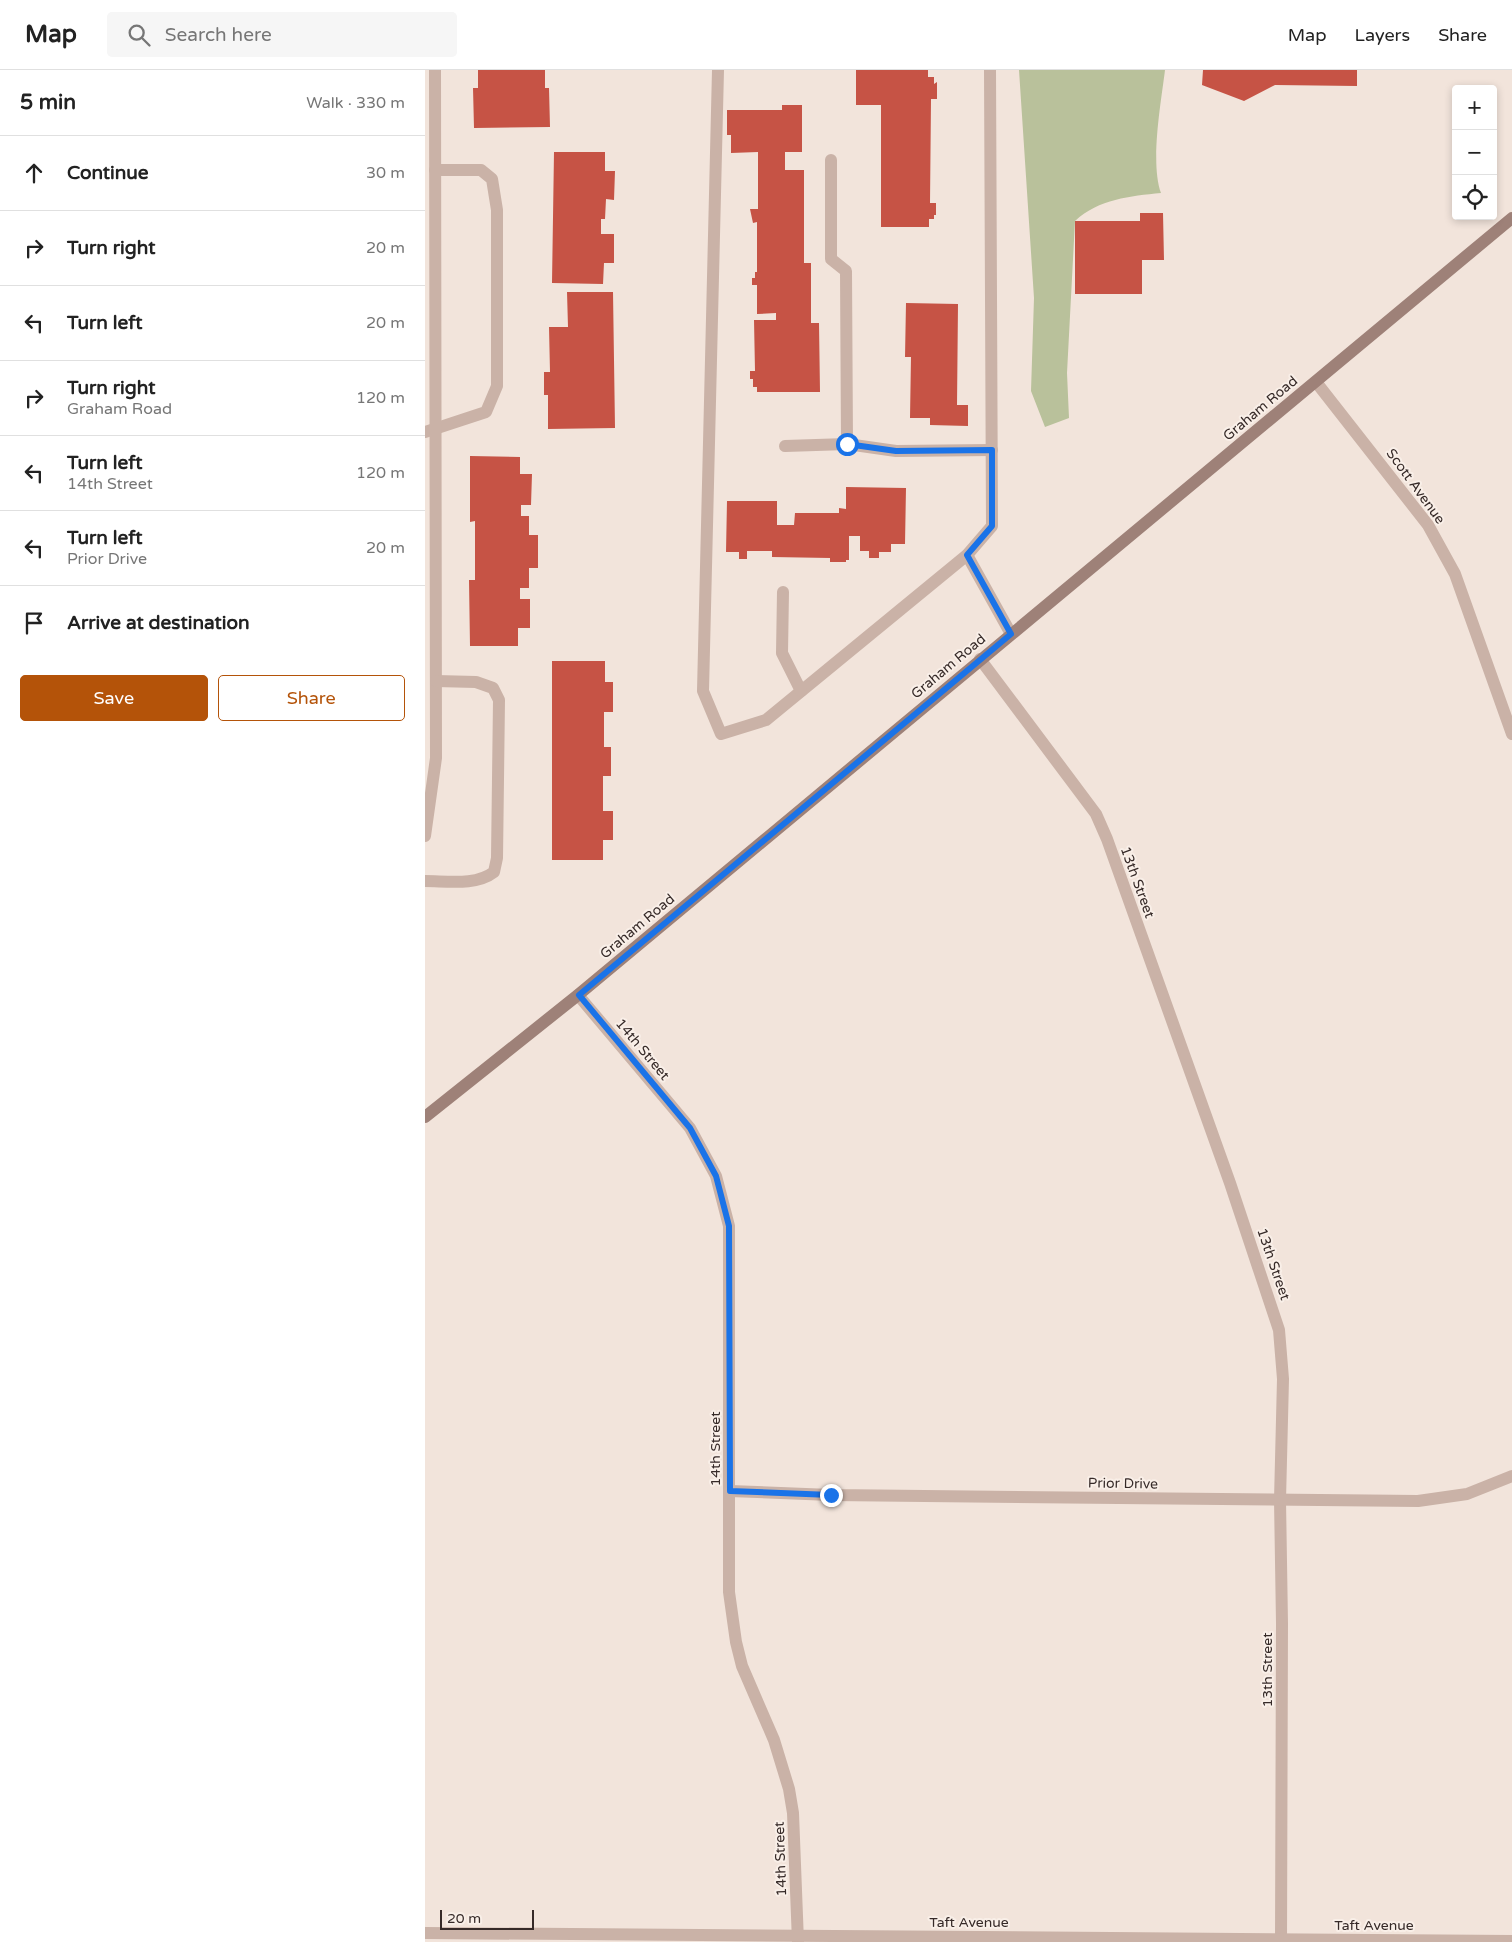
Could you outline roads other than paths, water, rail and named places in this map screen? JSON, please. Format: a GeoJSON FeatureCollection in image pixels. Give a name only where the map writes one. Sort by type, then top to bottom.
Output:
{"type":"FeatureCollection","features":[{"type":"Feature","properties":{"kind":"main road","name":"Graham Road"},"geometry":{"type":"LineString","coordinates":[[425,1117],[579,995],[980,659],[1512,218]]}},
{"type":"Feature","properties":{"kind":"street"},"geometry":{"type":"LineString","coordinates":[[425,836],[427,804],[436,758],[436,681],[429,432],[430,251],[435,170],[435,70]]}},
{"type":"Feature","properties":{"kind":"street"},"geometry":{"type":"LineString","coordinates":[[718,70],[703,691],[721,734],[766,720],[967,555],[992,526],[990,70]]}},
{"type":"Feature","properties":{"kind":"street"},"geometry":{"type":"LineString","coordinates":[[831,160],[831,259],[846,271],[847,444]]}},
{"type":"Feature","properties":{"kind":"street"},"geometry":{"type":"LineString","coordinates":[[429,432],[486,412],[497,386],[497,210],[492,179],[481,170],[435,170]]}},
{"type":"Feature","properties":{"kind":"street","name":"Scott Avenue"},"geometry":{"type":"LineString","coordinates":[[1316,382],[1428,525],[1455,574],[1512,734]]}},
{"type":"Feature","properties":{"kind":"street"},"geometry":{"type":"LineString","coordinates":[[785,446],[847,444],[896,451],[992,450]]}},
{"type":"Feature","properties":{"kind":"street"},"geometry":{"type":"LineString","coordinates":[[967,555],[1011,634]]}},
{"type":"Feature","properties":{"kind":"street"},"geometry":{"type":"LineString","coordinates":[[783,592],[782,653],[801,691]]}},
{"type":"Feature","properties":{"kind":"street","name":"13th Street"},"geometry":{"type":"LineString","coordinates":[[980,659],[1096,814],[1107,839],[1230,1183],[1279,1330],[1283,1379],[1280,1500],[1283,1623],[1281,1941]]}},
{"type":"Feature","properties":{"kind":"street"},"geometry":{"type":"LineString","coordinates":[[425,881],[475,880],[488,877],[494,872],[497,858],[499,700],[493,688],[476,682],[436,681]]}},
{"type":"Feature","properties":{"kind":"street","name":"14th Street"},"geometry":{"type":"LineString","coordinates":[[579,995],[690,1128],[716,1176],[729,1226],[729,1592],[736,1642],[751,1690],[774,1740],[789,1789],[793,1813],[798,1939]]}},
{"type":"Feature","properties":{"kind":"street","name":"Prior Drive"},"geometry":{"type":"LineString","coordinates":[[730,1491],[831,1495],[1418,1501],[1467,1494],[1512,1476]]}},
{"type":"Feature","properties":{"kind":"street","name":"Taft Avenue"},"geometry":{"type":"LineString","coordinates":[[425,1934],[798,1939],[1512,1941]]}}]}
